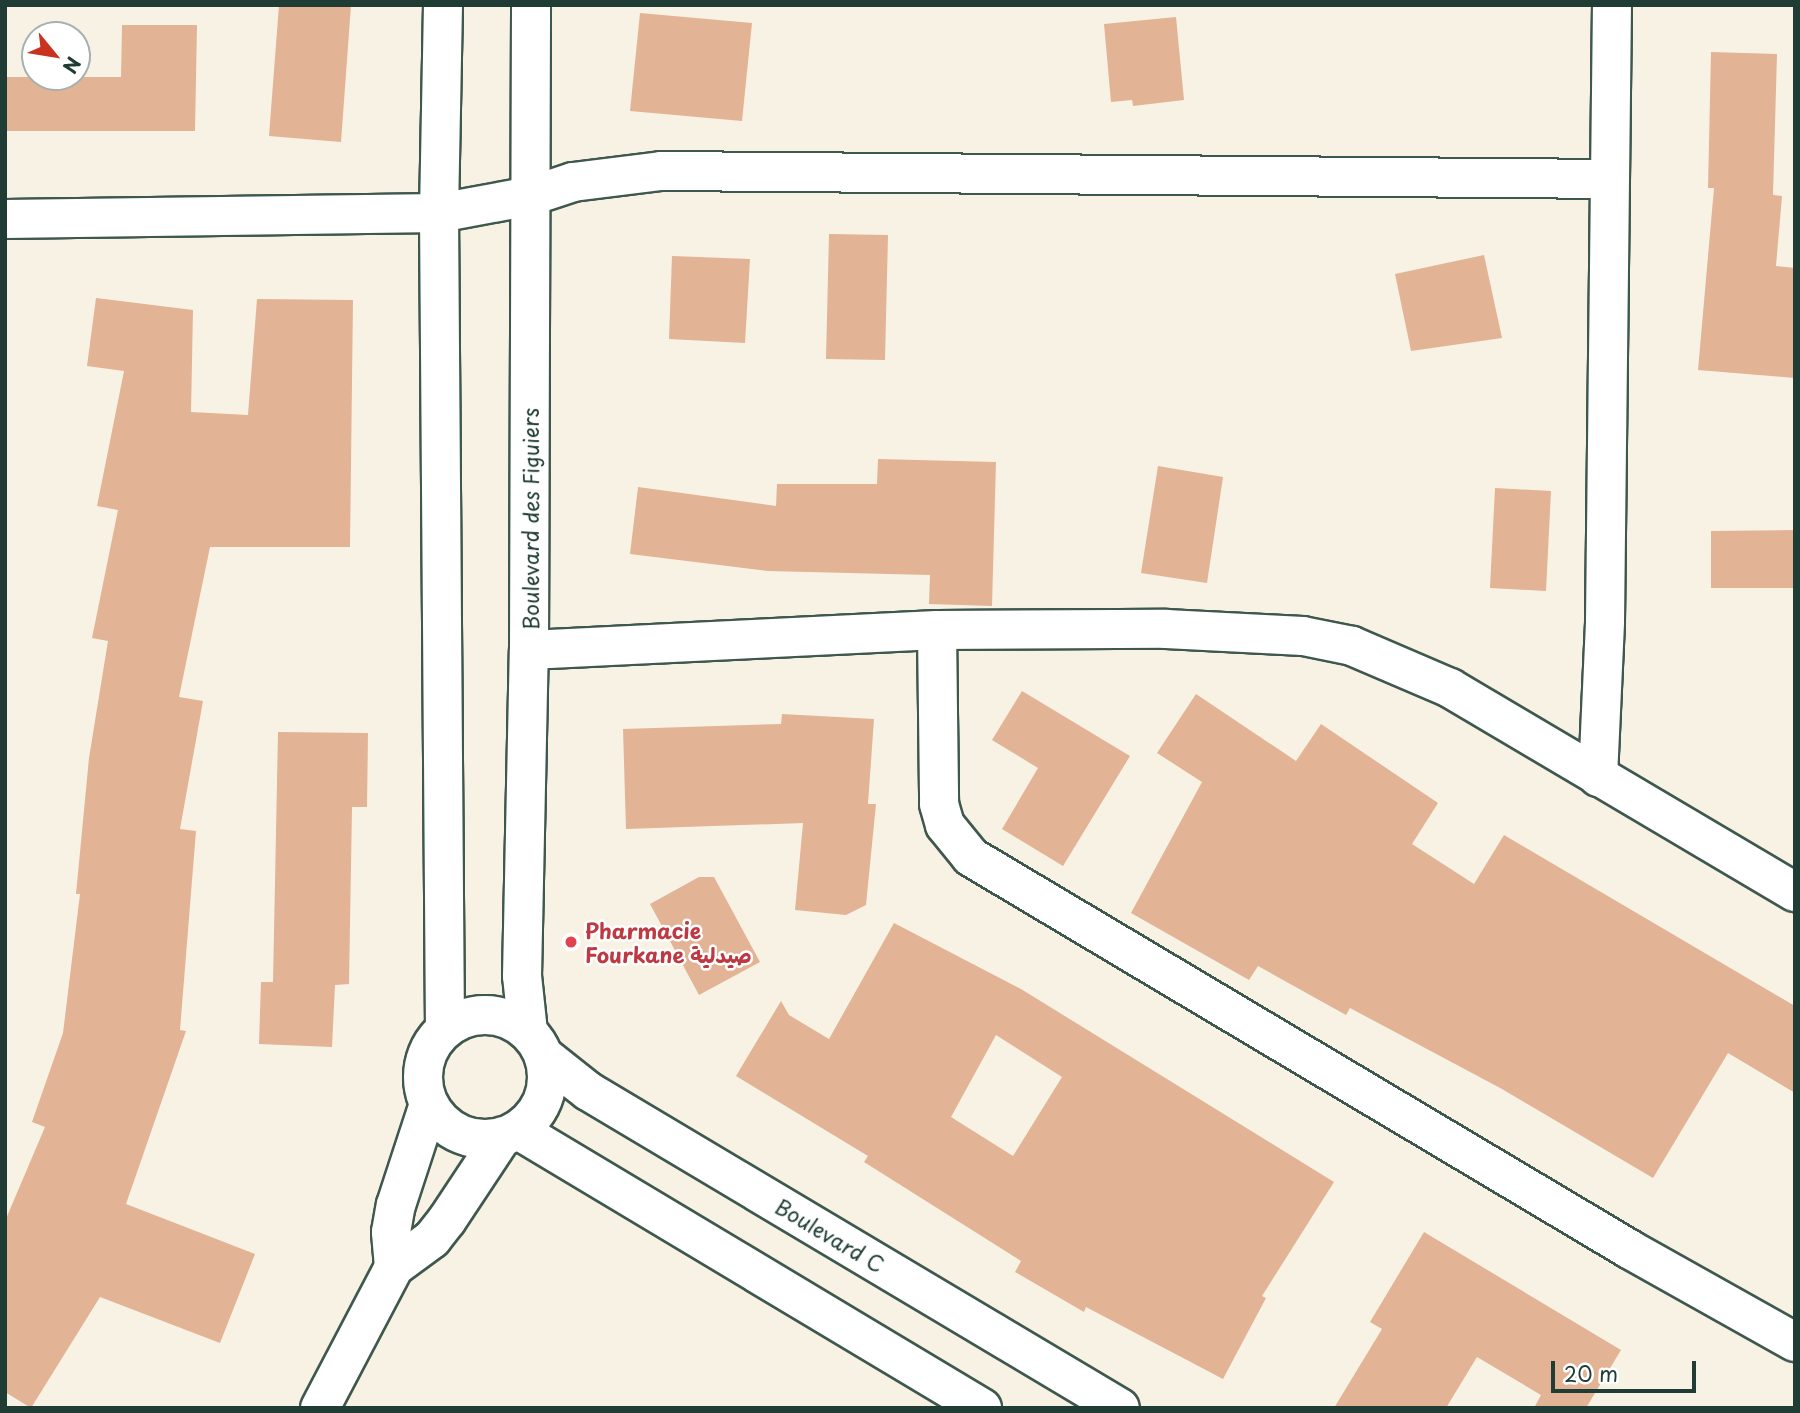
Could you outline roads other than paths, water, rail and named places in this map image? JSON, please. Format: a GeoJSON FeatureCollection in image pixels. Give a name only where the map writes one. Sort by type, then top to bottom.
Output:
{"type":"FeatureCollection","features":[{"type":"Feature","properties":{"kind":"street"},"geometry":{"type":"LineString","coordinates":[[443,5],[439,213],[445,1029]]}},
{"type":"Feature","properties":{"kind":"street","name":"Boulevard des Figuiers"},"geometry":{"type":"LineString","coordinates":[[531,5],[529,650],[522,976],[536,1044]]}},
{"type":"Feature","properties":{"kind":"street"},"geometry":{"type":"LineString","coordinates":[[1598,777],[1612,5]]}},
{"type":"Feature","properties":{"kind":"street"},"geometry":{"type":"LineString","coordinates":[[5,219],[439,213],[531,196],[602,177],[733,170],[1610,179]]}},
{"type":"Feature","properties":{"kind":"street"},"geometry":{"type":"LineString","coordinates":[[937,630],[939,804],[945,825],[971,857],[1629,1249],[1795,1342]]}},
{"type":"Feature","properties":{"kind":"street"},"geometry":{"type":"LineString","coordinates":[[529,650],[937,630],[1227,630],[1303,636],[1340,644],[1402,664],[1450,688],[1795,892]]}},
{"type":"Feature","properties":{"kind":"street"},"geometry":{"type":"LineString","coordinates":[[320,1408],[394,1267],[432,1239],[510,1133],[544,1098],[536,1044],[509,1019],[487,1014],[464,1018],[445,1029],[424,1063],[429,1104],[396,1205],[391,1232],[394,1267]]}},
{"type":"Feature","properties":{"kind":"street","name":"Boulevard C"},"geometry":{"type":"LineString","coordinates":[[536,1044],[588,1090],[1119,1408]]}},
{"type":"Feature","properties":{"kind":"street"},"geometry":{"type":"LineString","coordinates":[[429,1104],[442,1122],[459,1134],[480,1139],[510,1133],[982,1408]]}},
{"type":"Feature","properties":{"kind":"place","name":"Pharmacie Fourkane صيدلية"},"geometry":{"type":"Point","coordinates":[571,942]}}]}
